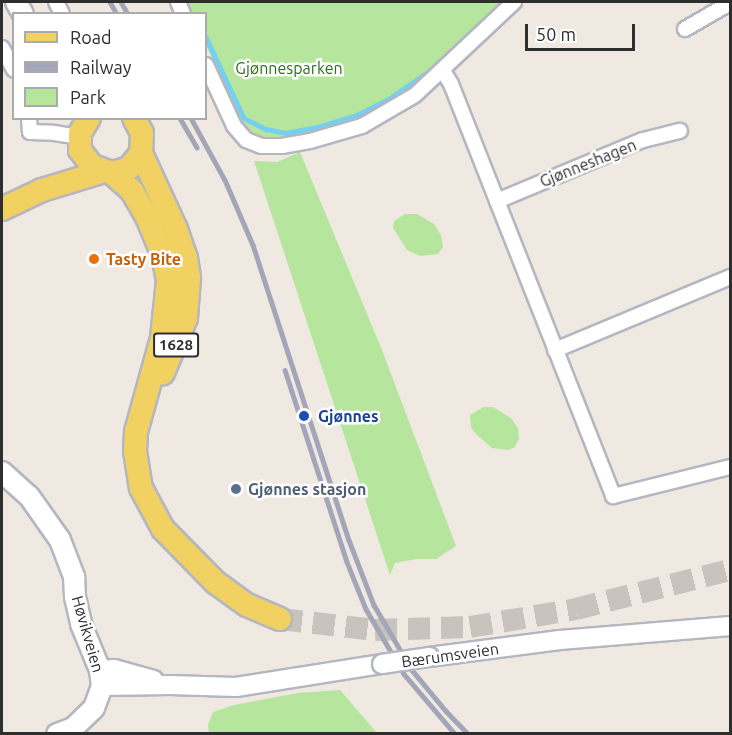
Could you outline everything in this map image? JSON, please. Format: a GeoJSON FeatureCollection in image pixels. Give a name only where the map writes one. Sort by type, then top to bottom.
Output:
{"type":"FeatureCollection","features":[{"type":"Feature","properties":{"kind":"main road","name":"1628"},"geometry":{"type":"LineString","coordinates":[[135,120],[142,133],[141,153],[177,229],[186,258],[189,278],[186,318],[181,336],[157,388],[145,406]]}},
{"type":"Feature","properties":{"kind":"main road","name":"1628"},"geometry":{"type":"LineString","coordinates":[[81,130],[84,158],[132,191],[161,247],[168,280],[162,338],[145,406]]}},
{"type":"Feature","properties":{"kind":"main road"},"geometry":{"type":"LineString","coordinates":[[42,190],[66,170],[81,130]]}},
{"type":"Feature","properties":{"kind":"main road"},"geometry":{"type":"LineString","coordinates":[[2,210],[42,190],[129,168],[141,153]]}},
{"type":"Feature","properties":{"kind":"main road"},"geometry":{"type":"LineString","coordinates":[[145,406],[136,432],[136,460],[141,488],[155,518],[176,543],[231,595],[247,605],[280,619]]}},
{"type":"Feature","properties":{"kind":"main road","name":"Høvikveien"},"geometry":{"type":"LineString","coordinates":[[2,472],[29,496],[48,521],[64,551],[74,577],[75,597],[81,624],[101,678],[94,708],[87,717],[73,728],[57,734]]}},
{"type":"Feature","properties":{"kind":"street"},"geometry":{"type":"LineString","coordinates":[[207,66],[239,134],[246,140],[262,146],[282,146],[310,141],[362,126],[407,101],[443,71],[514,2]]}},
{"type":"Feature","properties":{"kind":"street"},"geometry":{"type":"LineString","coordinates":[[685,29],[730,3]]}},
{"type":"Feature","properties":{"kind":"street"},"geometry":{"type":"LineString","coordinates":[[2,48],[12,66]]}},
{"type":"Feature","properties":{"kind":"street"},"geometry":{"type":"LineString","coordinates":[[443,71],[451,84],[613,496],[730,467]]}},
{"type":"Feature","properties":{"kind":"street"},"geometry":{"type":"LineString","coordinates":[[29,120],[30,132],[54,133],[81,130]]}},
{"type":"Feature","properties":{"kind":"street","name":"Gjønneshagen"},"geometry":{"type":"LineString","coordinates":[[497,201],[643,141],[680,132]]}},
{"type":"Feature","properties":{"kind":"street"},"geometry":{"type":"LineString","coordinates":[[555,350],[730,277]]}},
{"type":"Feature","properties":{"kind":"street","name":"Bærumsveien"},"geometry":{"type":"LineString","coordinates":[[101,678],[114,669],[170,685],[236,687],[429,657],[561,640],[730,626]]}},
{"type":"Feature","properties":{"kind":"green space","name":"Gjønnesparken"},"geometry":{"type":"Polygon","coordinates":[[[187,2],[505,2],[407,95],[360,119],[286,138],[269,140],[247,131],[229,99],[207,47],[207,12],[192,12],[187,2]]]}},
{"type":"Feature","properties":{"kind":"green space"},"geometry":{"type":"Polygon","coordinates":[[[300,152],[382,350],[456,546],[436,559],[416,559],[395,563],[390,575],[254,161],[277,162],[300,152]]]}},
{"type":"Feature","properties":{"kind":"green space"},"geometry":{"type":"Polygon","coordinates":[[[405,214],[417,214],[434,224],[441,235],[443,247],[438,254],[420,256],[407,250],[393,228],[394,221],[405,214]]]}},
{"type":"Feature","properties":{"kind":"green space"},"geometry":{"type":"Polygon","coordinates":[[[484,407],[493,407],[511,418],[518,428],[519,439],[515,447],[508,450],[492,448],[471,428],[470,415],[484,407]]]}},
{"type":"Feature","properties":{"kind":"green space"},"geometry":{"type":"Polygon","coordinates":[[[340,690],[377,733],[209,733],[208,725],[213,712],[234,705],[298,693],[340,690]]]}},
{"type":"Feature","properties":{"kind":"waterway"},"geometry":{"type":"LineString","coordinates":[[207,39],[244,118],[266,129],[286,133],[321,126],[357,115],[387,100],[432,69]]}},
{"type":"Feature","properties":{"kind":"tunnel"},"geometry":{"type":"LineString","coordinates":[[280,619],[375,630],[470,627],[576,609],[730,570]]}},
{"type":"Feature","properties":{"kind":"railway"},"geometry":{"type":"LineString","coordinates":[[110,2],[116,12]]}},
{"type":"Feature","properties":{"kind":"railway"},"geometry":{"type":"LineString","coordinates":[[121,2],[127,12]]}},
{"type":"Feature","properties":{"kind":"railway"},"geometry":{"type":"LineString","coordinates":[[181,120],[197,147]]}},
{"type":"Feature","properties":{"kind":"railway"},"geometry":{"type":"LineString","coordinates":[[192,120],[225,180],[253,245],[349,540],[374,605],[412,670],[468,734]]}},
{"type":"Feature","properties":{"kind":"railway"},"geometry":{"type":"LineString","coordinates":[[285,370],[347,562],[366,609],[404,674],[455,734]]}},
{"type":"Feature","properties":{"kind":"place","name":"Tasty Bite"},"geometry":{"type":"Point","coordinates":[94,259]}},
{"type":"Feature","properties":{"kind":"place","name":"Gjønnes"},"geometry":{"type":"Point","coordinates":[304,416]}},
{"type":"Feature","properties":{"kind":"place","name":"Gjønnes stasjon"},"geometry":{"type":"Point","coordinates":[236,489]}}]}
